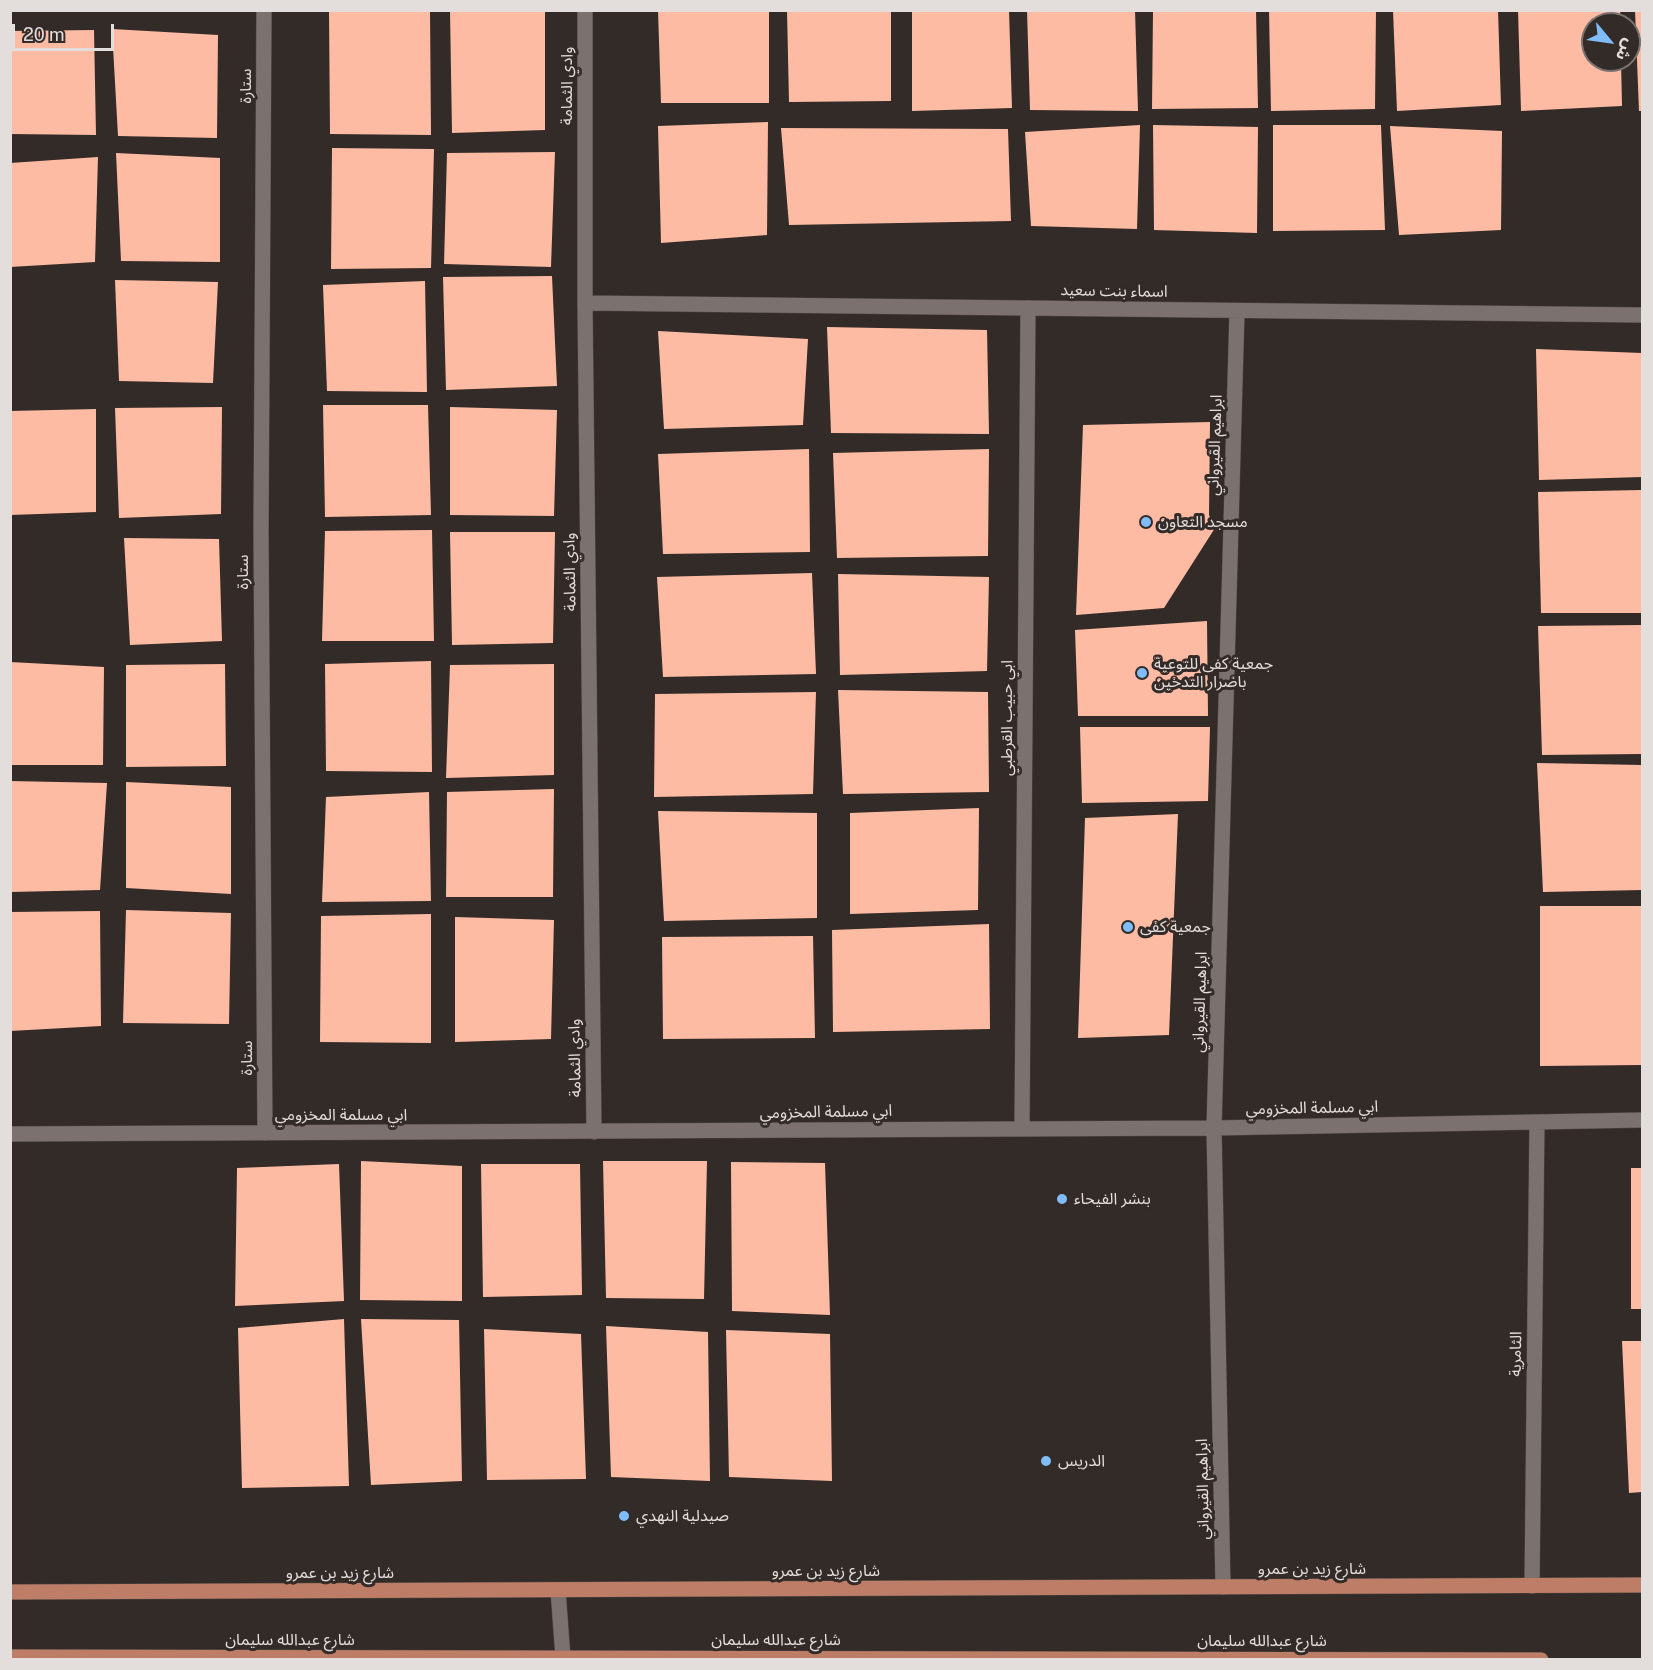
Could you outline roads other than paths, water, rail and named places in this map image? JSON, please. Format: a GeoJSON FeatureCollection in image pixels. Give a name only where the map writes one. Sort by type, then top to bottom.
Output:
{"type":"FeatureCollection","features":[{"type":"Feature","properties":{"kind":"main road","name":"شارع زيد بن عمرو"},"geometry":{"type":"LineString","coordinates":[[10,1592],[1642,1585]]}},
{"type":"Feature","properties":{"kind":"main road","name":"شارع عبدالله سليمان"},"geometry":{"type":"LineString","coordinates":[[10,1658],[1541,1659]]}},
{"type":"Feature","properties":{"kind":"street","name":"ستارة"},"geometry":{"type":"LineString","coordinates":[[264,10],[261,531],[265,1133]]}},
{"type":"Feature","properties":{"kind":"street","name":"وادي الثمامة"},"geometry":{"type":"LineString","coordinates":[[585,10],[585,303],[594,1132]]}},
{"type":"Feature","properties":{"kind":"street","name":"اسماء بنت سعيد"},"geometry":{"type":"LineString","coordinates":[[585,303],[1642,315]]}},
{"type":"Feature","properties":{"kind":"street","name":"ابي حبيب القرطبي"},"geometry":{"type":"LineString","coordinates":[[1022,1128],[1028,308]]}},
{"type":"Feature","properties":{"kind":"street","name":"ابراهيم القيرواني"},"geometry":{"type":"LineString","coordinates":[[1223,1587],[1214,1128],[1237,311]]}},
{"type":"Feature","properties":{"kind":"street","name":"ابي مسلمة المخزومي"},"geometry":{"type":"LineString","coordinates":[[10,1134],[1214,1128],[1642,1120]]}},
{"type":"Feature","properties":{"kind":"street","name":"الثامرية"},"geometry":{"type":"LineString","coordinates":[[1532,1586],[1537,1122]]}},
{"type":"Feature","properties":{"kind":"street"},"geometry":{"type":"LineString","coordinates":[[558,1590],[563,1658]]}},
{"type":"Feature","properties":{"kind":"place","name":"مسجد التعاون"},"geometry":{"type":"Point","coordinates":[1146,522]}},
{"type":"Feature","properties":{"kind":"place","name":"جمعية كفى للتوعية باضرار التدخين"},"geometry":{"type":"Point","coordinates":[1142,673]}},
{"type":"Feature","properties":{"kind":"place","name":"جمعية كفى"},"geometry":{"type":"Point","coordinates":[1128,927]}},
{"type":"Feature","properties":{"kind":"place","name":"بنشر الفيحاء"},"geometry":{"type":"Point","coordinates":[1062,1199]}},
{"type":"Feature","properties":{"kind":"place","name":"الدريس"},"geometry":{"type":"Point","coordinates":[1046,1461]}},
{"type":"Feature","properties":{"kind":"place","name":"صيدلية النهدي"},"geometry":{"type":"Point","coordinates":[624,1516]}}]}
